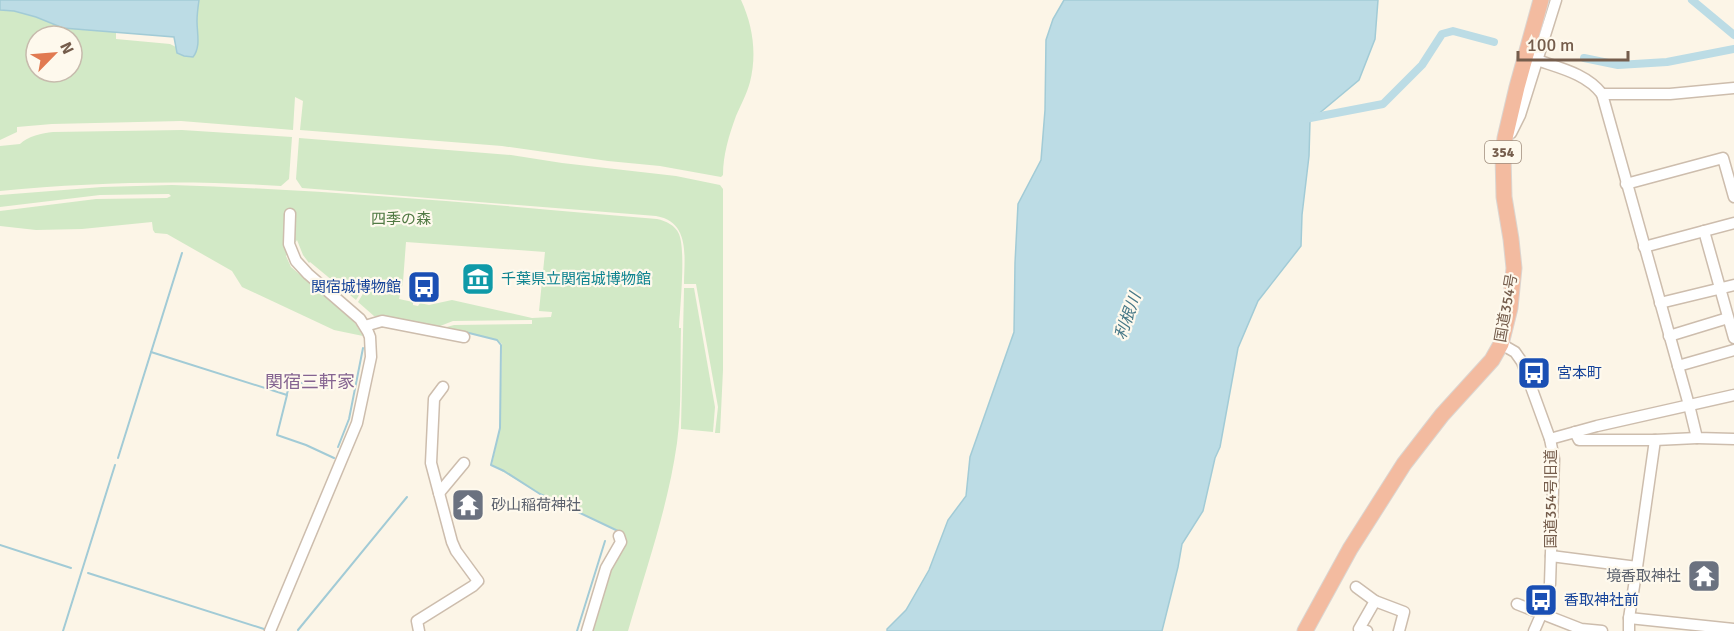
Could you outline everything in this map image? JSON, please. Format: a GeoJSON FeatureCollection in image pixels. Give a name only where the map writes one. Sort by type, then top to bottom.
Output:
{"type":"FeatureCollection","features":[{"type":"Feature","properties":{"kind":"highway","name":"国道354号"},"geometry":{"type":"LineString","coordinates":[[1305,631],[1350,549],[1404,464],[1442,416],[1490,363],[1501,344],[1510,308],[1514,270],[1512,239],[1504,197],[1505,138],[1541,0]]}},
{"type":"Feature","properties":{"kind":"street"},"geometry":{"type":"LineString","coordinates":[[1505,138],[1512,131],[1520,115],[1556,0]]}},
{"type":"Feature","properties":{"kind":"street"},"geometry":{"type":"LineString","coordinates":[[1537,60],[1578,75],[1589,81],[1602,94],[1697,438]]}},
{"type":"Feature","properties":{"kind":"street"},"geometry":{"type":"LineString","coordinates":[[1602,94],[1670,94],[1734,88]]}},
{"type":"Feature","properties":{"kind":"street"},"geometry":{"type":"LineString","coordinates":[[1626,184],[1723,158],[1734,197]]}},
{"type":"Feature","properties":{"kind":"street"},"geometry":{"type":"LineString","coordinates":[[270,631],[357,423],[371,357],[370,337],[360,319],[296,261],[289,244],[290,214]]}},
{"type":"Feature","properties":{"kind":"street"},"geometry":{"type":"LineString","coordinates":[[1644,247],[1734,222]]}},
{"type":"Feature","properties":{"kind":"street"},"geometry":{"type":"LineString","coordinates":[[1704,231],[1734,338]]}},
{"type":"Feature","properties":{"kind":"street"},"geometry":{"type":"LineString","coordinates":[[1660,303],[1734,285]]}},
{"type":"Feature","properties":{"kind":"street"},"geometry":{"type":"LineString","coordinates":[[1669,336],[1728,318]]}},
{"type":"Feature","properties":{"kind":"street"},"geometry":{"type":"LineString","coordinates":[[365,326],[382,321],[464,338]]}},
{"type":"Feature","properties":{"kind":"street","name":"国道354号旧道"},"geometry":{"type":"LineString","coordinates":[[1501,344],[1515,352],[1522,362],[1550,439],[1554,459],[1550,584],[1534,631]]}},
{"type":"Feature","properties":{"kind":"street"},"geometry":{"type":"LineString","coordinates":[[1677,366],[1734,350]]}},
{"type":"Feature","properties":{"kind":"street"},"geometry":{"type":"LineString","coordinates":[[419,631],[417,621],[478,581],[452,542],[431,463],[434,399],[443,387]]}},
{"type":"Feature","properties":{"kind":"street"},"geometry":{"type":"LineString","coordinates":[[1550,439],[1734,394]]}},
{"type":"Feature","properties":{"kind":"street"},"geometry":{"type":"LineString","coordinates":[[1575,432],[1579,440],[1734,439]]}},
{"type":"Feature","properties":{"kind":"street"},"geometry":{"type":"LineString","coordinates":[[1629,631],[1655,440]]}},
{"type":"Feature","properties":{"kind":"street"},"geometry":{"type":"LineString","coordinates":[[439,493],[464,463]]}},
{"type":"Feature","properties":{"kind":"street"},"geometry":{"type":"LineString","coordinates":[[587,631],[606,568],[621,542],[619,536]]}},
{"type":"Feature","properties":{"kind":"street"},"geometry":{"type":"LineString","coordinates":[[1551,556],[1637,567]]}},
{"type":"Feature","properties":{"kind":"street"},"geometry":{"type":"LineString","coordinates":[[1356,587],[1375,601],[1404,612],[1399,631]]}},
{"type":"Feature","properties":{"kind":"street"},"geometry":{"type":"LineString","coordinates":[[1367,631],[1359,630],[1375,601]]}},
{"type":"Feature","properties":{"kind":"street"},"geometry":{"type":"LineString","coordinates":[[1517,604],[1581,629],[1602,631]]}},
{"type":"Feature","properties":{"kind":"street"},"geometry":{"type":"LineString","coordinates":[[1629,618],[1734,629]]}},
{"type":"Feature","properties":{"kind":"green space"},"geometry":{"type":"Polygon","coordinates":[[[199,0],[741,0],[753,40],[753,61],[749,86],[729,138],[721,177],[660,166],[502,146],[300,130],[303,101],[295,97],[293,130],[181,121],[52,124],[17,127],[17,132],[0,140],[0,10],[14,11],[53,24],[24,24],[24,84],[84,84],[84,30],[116,32],[116,39],[170,44],[176,47],[177,53],[192,57],[197,46],[199,0]]]}},
{"type":"Feature","properties":{"kind":"green space"},"geometry":{"type":"Polygon","coordinates":[[[182,130],[292,137],[289,179],[281,186],[140,183],[0,191],[0,146],[20,144],[35,135],[53,132],[182,130]]]}},
{"type":"Feature","properties":{"kind":"green space"},"geometry":{"type":"Polygon","coordinates":[[[299,138],[511,155],[676,176],[720,185],[723,189],[723,370],[720,433],[715,433],[718,407],[696,284],[684,284],[683,243],[675,225],[656,216],[302,188],[296,179],[299,138]]]}},
{"type":"Feature","properties":{"kind":"green space","name":"四季の森"},"geometry":{"type":"Polygon","coordinates":[[[172,185],[354,194],[657,219],[673,226],[679,234],[682,253],[679,429],[662,514],[628,631],[589,631],[619,531],[540,494],[492,465],[500,427],[502,344],[497,340],[443,328],[454,325],[532,324],[532,320],[453,321],[435,328],[374,316],[358,302],[367,287],[365,286],[356,300],[309,263],[297,240],[286,256],[291,267],[353,320],[363,336],[334,330],[242,287],[232,271],[167,234],[155,233],[152,222],[82,229],[36,230],[0,226],[0,211],[96,199],[167,198],[171,196],[169,194],[100,195],[0,207],[0,195],[102,187],[172,185]],[[406,242],[403,282],[399,299],[413,302],[413,305],[418,306],[420,303],[429,305],[452,300],[532,318],[551,317],[552,312],[539,311],[545,252],[406,242]]]}},
{"type":"Feature","properties":{"kind":"green space"},"geometry":{"type":"Polygon","coordinates":[[[684,288],[694,288],[715,407],[713,432],[681,429],[684,288]]]}},
{"type":"Feature","properties":{"kind":"water"},"geometry":{"type":"Polygon","coordinates":[[[0,0],[199,0],[197,49],[193,57],[184,56],[177,53],[174,37],[84,30],[84,24],[53,24],[14,11],[0,10],[0,0]]]}},
{"type":"Feature","properties":{"kind":"water","name":"利根川"},"geometry":{"type":"Polygon","coordinates":[[[1064,0],[1378,0],[1375,39],[1359,80],[1310,121],[1301,246],[1258,301],[1238,348],[1220,447],[1215,458],[1203,511],[1182,544],[1162,631],[887,631],[906,610],[929,570],[948,520],[966,496],[970,457],[1014,332],[1018,204],[1041,160],[1045,110],[1046,40],[1053,19],[1064,0]]]}},
{"type":"Feature","properties":{"kind":"waterway"},"geometry":{"type":"LineString","coordinates":[[1692,0],[1734,35]]}},
{"type":"Feature","properties":{"kind":"waterway"},"geometry":{"type":"LineString","coordinates":[[1305,119],[1383,104],[1422,65],[1442,34],[1453,31],[1494,42]]}},
{"type":"Feature","properties":{"kind":"waterway"},"geometry":{"type":"LineString","coordinates":[[1584,58],[1618,65],[1667,62],[1734,49]]}},
{"type":"Feature","properties":{"kind":"waterway"},"geometry":{"type":"LineString","coordinates":[[118,458],[182,253]]}},
{"type":"Feature","properties":{"kind":"waterway"},"geometry":{"type":"LineString","coordinates":[[465,332],[497,340],[501,345],[500,428],[491,465],[540,494],[618,531]]}},
{"type":"Feature","properties":{"kind":"waterway"},"geometry":{"type":"LineString","coordinates":[[338,447],[349,419],[363,348]]}},
{"type":"Feature","properties":{"kind":"waterway"},"geometry":{"type":"LineString","coordinates":[[151,352],[287,395],[277,435],[334,458]]}},
{"type":"Feature","properties":{"kind":"waterway"},"geometry":{"type":"LineString","coordinates":[[287,394],[290,381],[330,388]]}},
{"type":"Feature","properties":{"kind":"waterway"},"geometry":{"type":"LineString","coordinates":[[63,631],[115,465]]}},
{"type":"Feature","properties":{"kind":"waterway"},"geometry":{"type":"LineString","coordinates":[[298,630],[407,497]]}},
{"type":"Feature","properties":{"kind":"waterway"},"geometry":{"type":"LineString","coordinates":[[577,631],[605,541]]}},
{"type":"Feature","properties":{"kind":"waterway"},"geometry":{"type":"LineString","coordinates":[[0,545],[71,568]]}},
{"type":"Feature","properties":{"kind":"waterway"},"geometry":{"type":"LineString","coordinates":[[88,573],[264,629]]}},
{"type":"Feature","properties":{"kind":"place","name":"千葉県立関宿城博物館"},"geometry":{"type":"Point","coordinates":[478,279]}},
{"type":"Feature","properties":{"kind":"place","name":"関宿城博物館"},"geometry":{"type":"Point","coordinates":[424,287]}},
{"type":"Feature","properties":{"kind":"place","name":"宮本町"},"geometry":{"type":"Point","coordinates":[1534,373]}},
{"type":"Feature","properties":{"kind":"place","name":"砂山稲荷神社"},"geometry":{"type":"Point","coordinates":[468,505]}},
{"type":"Feature","properties":{"kind":"place","name":"境香取神社"},"geometry":{"type":"Point","coordinates":[1704,576]}},
{"type":"Feature","properties":{"kind":"place","name":"香取神社前"},"geometry":{"type":"Point","coordinates":[1541,600]}},
{"type":"Feature","properties":{"kind":"district","name":"関宿三軒家"},"geometry":{"type":"Point","coordinates":[310,382]}}]}
